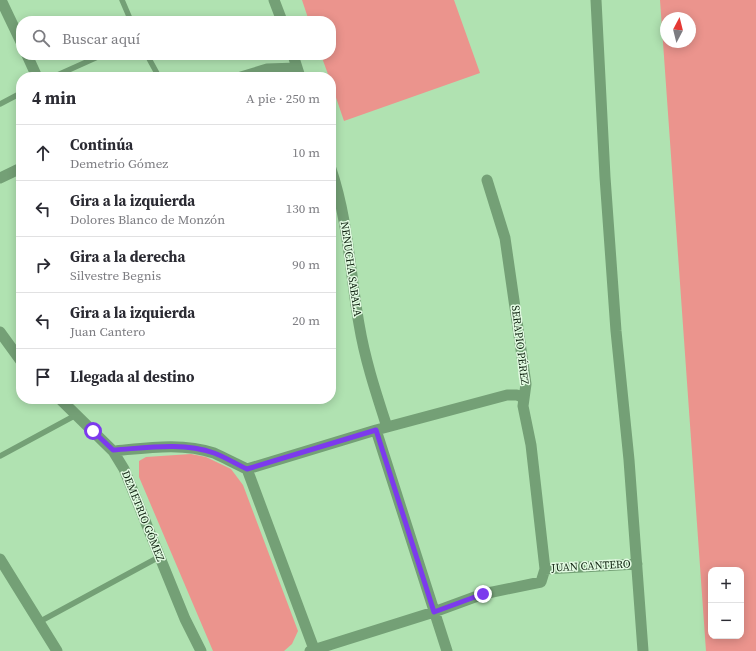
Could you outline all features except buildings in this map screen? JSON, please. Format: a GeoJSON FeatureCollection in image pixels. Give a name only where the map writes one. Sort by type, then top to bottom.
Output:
{"type":"FeatureCollection","features":[{"type":"Feature","properties":{"kind":"street"},"geometry":{"type":"LineString","coordinates":[[1,0],[16,32]]}},
{"type":"Feature","properties":{"kind":"street"},"geometry":{"type":"LineString","coordinates":[[274,0],[280,16]]}},
{"type":"Feature","properties":{"kind":"street"},"geometry":{"type":"LineString","coordinates":[[596,0],[604,177],[643,651]]}},
{"type":"Feature","properties":{"kind":"street"},"geometry":{"type":"LineString","coordinates":[[29,60],[35,72]]}},
{"type":"Feature","properties":{"kind":"street"},"geometry":{"type":"LineString","coordinates":[[260,72],[268,70],[298,72],[294,60]]}},
{"type":"Feature","properties":{"kind":"street"},"geometry":{"type":"LineString","coordinates":[[0,178],[16,170]]}},
{"type":"Feature","properties":{"kind":"street","name":"SERAPIO PÉREZ"},"geometry":{"type":"LineString","coordinates":[[487,180],[505,238],[526,384],[523,406],[531,445],[545,569],[541,582]]}},
{"type":"Feature","properties":{"kind":"street","name":"NENUCHA SABALA"},"geometry":{"type":"LineString","coordinates":[[336,185],[342,205],[359,323],[368,368],[387,427]]}},
{"type":"Feature","properties":{"kind":"street"},"geometry":{"type":"LineString","coordinates":[[0,332],[16,354]]}},
{"type":"Feature","properties":{"kind":"street"},"geometry":{"type":"LineString","coordinates":[[113,450],[163,446],[192,449],[213,453],[247,469],[376,430],[507,395],[517,395],[524,398]]}},
{"type":"Feature","properties":{"kind":"street","name":"DEMETRIO GÓMEZ"},"geometry":{"type":"LineString","coordinates":[[65,404],[113,450],[124,469],[184,619],[201,651]]}},
{"type":"Feature","properties":{"kind":"street"},"geometry":{"type":"LineString","coordinates":[[376,430],[447,651]]}},
{"type":"Feature","properties":{"kind":"street"},"geometry":{"type":"LineString","coordinates":[[247,469],[313,650]]}},
{"type":"Feature","properties":{"kind":"street"},"geometry":{"type":"LineString","coordinates":[[0,559],[57,651]]}},
{"type":"Feature","properties":{"kind":"street","name":"JUAN CANTERO"},"geometry":{"type":"LineString","coordinates":[[545,569],[637,564]]}},
{"type":"Feature","properties":{"kind":"street","name":"JUAN CANTERO"},"geometry":{"type":"LineString","coordinates":[[313,650],[434,612],[483,594],[541,582]]}},
{"type":"Feature","properties":{"kind":"lane"},"geometry":{"type":"LineString","coordinates":[[122,0],[129,16]]}},
{"type":"Feature","properties":{"kind":"lane"},"geometry":{"type":"LineString","coordinates":[[64,72],[91,60]]}},
{"type":"Feature","properties":{"kind":"lane"},"geometry":{"type":"LineString","coordinates":[[150,60],[156,72]]}},
{"type":"Feature","properties":{"kind":"lane"},"geometry":{"type":"LineString","coordinates":[[0,104],[16,96]]}},
{"type":"Feature","properties":{"kind":"lane"},"geometry":{"type":"LineString","coordinates":[[0,456],[76,415]]}},
{"type":"Feature","properties":{"kind":"lane"},"geometry":{"type":"LineString","coordinates":[[39,622],[159,557]]}},
{"type":"Feature","properties":{"kind":"shaded area"},"geometry":{"type":"Polygon","coordinates":[[[302,0],[454,0],[480,73],[344,121],[336,98],[336,72],[327,72],[323,60],[336,60],[336,16],[307,16],[302,0]]]}},
{"type":"Feature","properties":{"kind":"shaded area"},"geometry":{"type":"Polygon","coordinates":[[[660,0],[756,0],[756,651],[706,651],[663,48],[696,48],[696,12],[661,12],[660,0]]]}},
{"type":"Feature","properties":{"kind":"shaded area"},"geometry":{"type":"Polygon","coordinates":[[[191,454],[206,457],[231,469],[243,485],[298,631],[292,644],[284,651],[213,651],[139,477],[139,461],[146,457],[191,454]]]}},
{"type":"Feature","properties":{"kind":"route"},"geometry":{"type":"LineString","coordinates":[[93,431],[113,450],[163,446],[192,449],[213,453],[247,469],[376,430],[434,612],[483,594]]}}]}
